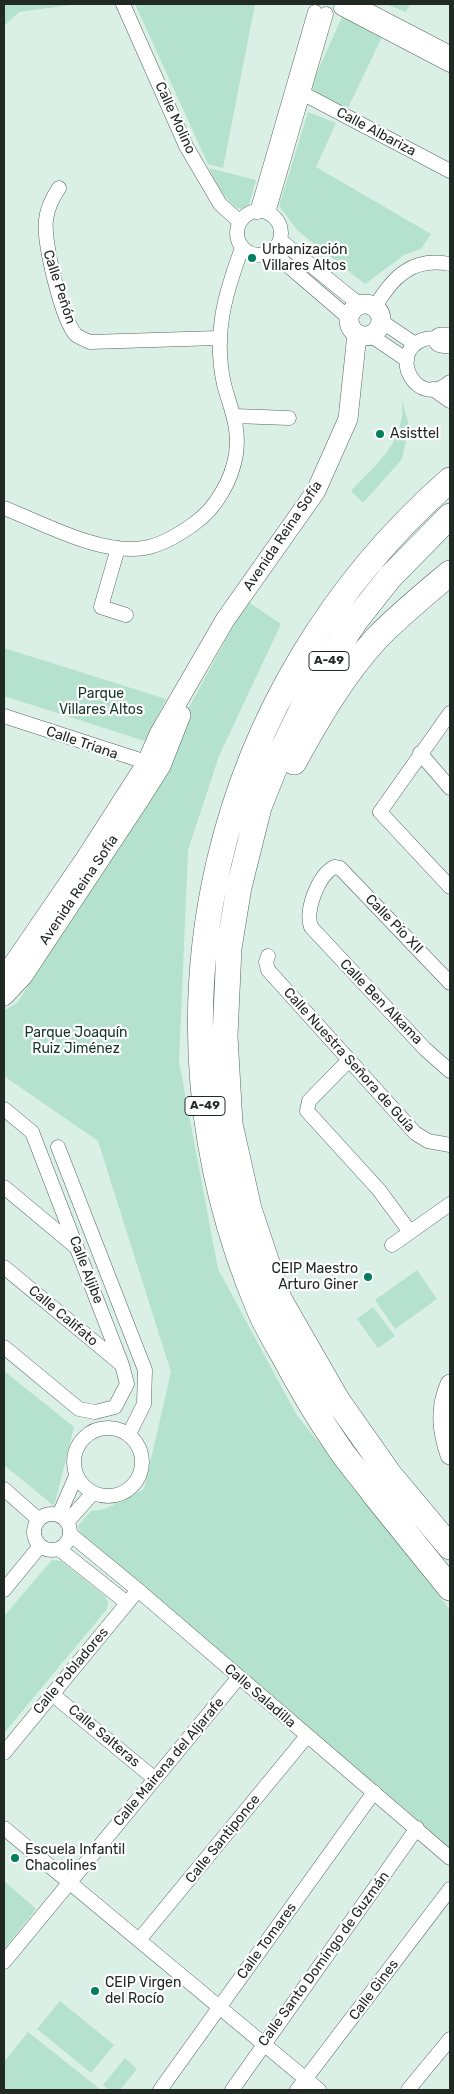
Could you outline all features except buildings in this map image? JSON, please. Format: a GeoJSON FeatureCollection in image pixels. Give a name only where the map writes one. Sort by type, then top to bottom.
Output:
{"type":"FeatureCollection","features":[{"type":"Feature","properties":{"kind":"highway","name":"A-49"},"geometry":{"type":"LineString","coordinates":[[450,480],[424,503],[380,548],[347,589],[305,651],[268,717],[240,787],[218,859],[204,937],[199,1019],[204,1094],[215,1171],[233,1242],[260,1311],[297,1381],[338,1447],[450,1588]]}},
{"type":"Feature","properties":{"kind":"highway","name":"A-49"},"geometry":{"type":"LineString","coordinates":[[450,516],[390,577],[356,620],[316,680],[279,757],[259,807],[238,887],[229,948],[225,1036],[230,1124],[249,1209],[280,1299],[337,1400],[389,1474],[450,1547]]}},
{"type":"Feature","properties":{"kind":"highway"},"geometry":{"type":"LineString","coordinates":[[252,833],[314,725],[347,677],[376,640],[450,574]]}},
{"type":"Feature","properties":{"kind":"street","name":"Calle Molino"},"geometry":{"type":"LineString","coordinates":[[123,4],[186,146],[220,204],[240,222]]}},
{"type":"Feature","properties":{"kind":"street"},"geometry":{"type":"LineString","coordinates":[[356,4],[450,53]]}},
{"type":"Feature","properties":{"kind":"street"},"geometry":{"type":"LineString","coordinates":[[317,10],[342,6],[450,65]]}},
{"type":"Feature","properties":{"kind":"street"},"geometry":{"type":"LineString","coordinates":[[263,212],[317,10]]}},
{"type":"Feature","properties":{"kind":"street"},"geometry":{"type":"LineString","coordinates":[[263,212],[302,93],[317,10]]}},
{"type":"Feature","properties":{"kind":"street","name":"Calle Albariza"},"geometry":{"type":"LineString","coordinates":[[302,93],[450,171]]}},
{"type":"Feature","properties":{"kind":"street","name":"Calle Peñón"},"geometry":{"type":"LineString","coordinates":[[59,188],[51,200],[46,218],[46,244],[68,321],[77,335],[90,342],[218,338]]}},
{"type":"Feature","properties":{"kind":"street"},"geometry":{"type":"LineString","coordinates":[[263,212],[277,221],[280,230],[276,246],[261,255],[251,254],[242,248],[238,238],[240,222],[245,216],[263,212]]}},
{"type":"Feature","properties":{"kind":"street"},"geometry":{"type":"LineString","coordinates":[[276,246],[365,320],[407,360]]}},
{"type":"Feature","properties":{"kind":"street"},"geometry":{"type":"LineString","coordinates":[[4,508],[97,544],[118,548],[145,548],[168,540],[203,517],[223,492],[236,454],[235,416],[224,384],[218,338],[226,290],[242,248]]}},
{"type":"Feature","properties":{"kind":"street"},"geometry":{"type":"LineString","coordinates":[[365,320],[400,272],[424,262],[450,264]]}},
{"type":"Feature","properties":{"kind":"street"},"geometry":{"type":"LineString","coordinates":[[365,320],[415,344]]}},
{"type":"Feature","properties":{"kind":"street","name":"Avenida Reina Sofía"},"geometry":{"type":"LineString","coordinates":[[4,996],[10,971],[85,860],[154,765],[159,734],[225,620],[316,491],[348,419],[365,320]]}},
{"type":"Feature","properties":{"kind":"street"},"geometry":{"type":"LineString","coordinates":[[447,342],[430,338],[415,344],[407,360],[408,373],[412,380],[424,388],[432,389],[444,386],[450,382]]}},
{"type":"Feature","properties":{"kind":"street"},"geometry":{"type":"LineString","coordinates":[[432,389],[450,401]]}},
{"type":"Feature","properties":{"kind":"street"},"geometry":{"type":"LineString","coordinates":[[235,416],[289,418]]}},
{"type":"Feature","properties":{"kind":"street"},"geometry":{"type":"LineString","coordinates":[[118,548],[101,607],[126,616]]}},
{"type":"Feature","properties":{"kind":"street"},"geometry":{"type":"LineString","coordinates":[[450,713],[380,812],[450,886]]}},
{"type":"Feature","properties":{"kind":"street","name":"Calle Triana"},"geometry":{"type":"LineString","coordinates":[[4,716],[154,765]]}},
{"type":"Feature","properties":{"kind":"street"},"geometry":{"type":"LineString","coordinates":[[420,753],[450,788]]}},
{"type":"Feature","properties":{"kind":"street","name":"Calle Pío XII"},"geometry":{"type":"LineString","coordinates":[[314,931],[309,922],[309,916],[320,881],[326,872],[338,867],[450,983]]}},
{"type":"Feature","properties":{"kind":"street","name":"Calle Ben Alkama"},"geometry":{"type":"LineString","coordinates":[[314,931],[426,1049],[450,1071]]}},
{"type":"Feature","properties":{"kind":"street","name":"Calle Nuestra Señora de Guía"},"geometry":{"type":"LineString","coordinates":[[268,956],[266,962],[268,970],[415,1133],[428,1141],[450,1145]]}},
{"type":"Feature","properties":{"kind":"street"},"geometry":{"type":"LineString","coordinates":[[349,1060],[309,1101],[307,1111],[379,1190],[410,1232]]}},
{"type":"Feature","properties":{"kind":"street","name":"Calle Aljibe"},"geometry":{"type":"LineString","coordinates":[[4,1109],[32,1132],[122,1365],[127,1384],[115,1407],[95,1412],[79,1409],[4,1347]]}},
{"type":"Feature","properties":{"kind":"street"},"geometry":{"type":"LineString","coordinates":[[58,1147],[145,1370],[144,1404],[129,1434]]}},
{"type":"Feature","properties":{"kind":"street"},"geometry":{"type":"LineString","coordinates":[[4,1187],[77,1248]]}},
{"type":"Feature","properties":{"kind":"street"},"geometry":{"type":"LineString","coordinates":[[392,1245],[450,1204]]}},
{"type":"Feature","properties":{"kind":"street","name":"Calle Califato"},"geometry":{"type":"LineString","coordinates":[[4,1267],[122,1365]]}},
{"type":"Feature","properties":{"kind":"street"},"geometry":{"type":"LineString","coordinates":[[450,1384],[442,1412],[444,1436],[450,1456]]}},
{"type":"Feature","properties":{"kind":"street"},"geometry":{"type":"LineString","coordinates":[[108,1427],[119,1429],[129,1434],[136,1442],[141,1453],[141,1469],[134,1484],[126,1492],[115,1496],[93,1493],[83,1486],[76,1476],[73,1465],[74,1454],[79,1443],[86,1435],[96,1429],[108,1427]]}},
{"type":"Feature","properties":{"kind":"street"},"geometry":{"type":"LineString","coordinates":[[65,1524],[48,1514],[38,1519],[35,1524],[34,1536],[40,1546],[49,1550],[64,1545],[65,1524],[76,1476]]}},
{"type":"Feature","properties":{"kind":"street"},"geometry":{"type":"LineString","coordinates":[[4,1489],[38,1519]]}},
{"type":"Feature","properties":{"kind":"street"},"geometry":{"type":"LineString","coordinates":[[65,1524],[93,1493]]}},
{"type":"Feature","properties":{"kind":"street","name":"Calle Saladilla"},"geometry":{"type":"LineString","coordinates":[[65,1524],[138,1590],[450,1858]]}},
{"type":"Feature","properties":{"kind":"street"},"geometry":{"type":"LineString","coordinates":[[4,1590],[40,1546]]}},
{"type":"Feature","properties":{"kind":"street"},"geometry":{"type":"LineString","coordinates":[[59,1548],[128,1603]]}},
{"type":"Feature","properties":{"kind":"street","name":"Calle Pobladores"},"geometry":{"type":"LineString","coordinates":[[4,1753],[138,1590]]}},
{"type":"Feature","properties":{"kind":"street","name":"Calle Mairena del Aljarafe"},"geometry":{"type":"LineString","coordinates":[[4,1962],[239,1677]]}},
{"type":"Feature","properties":{"kind":"street","name":"Calle Salteras"},"geometry":{"type":"LineString","coordinates":[[52,1694],[155,1779]]}},
{"type":"Feature","properties":{"kind":"street","name":"Calle Santiponce"},"geometry":{"type":"LineString","coordinates":[[139,1940],[307,1736]]}},
{"type":"Feature","properties":{"kind":"street","name":"Calle Tomares"},"geometry":{"type":"LineString","coordinates":[[160,2090],[374,1792]]}},
{"type":"Feature","properties":{"kind":"street"},"geometry":{"type":"LineString","coordinates":[[4,1828],[263,2044],[301,2085],[319,2090]]}},
{"type":"Feature","properties":{"kind":"street","name":"Calle Santo Domingo de Guzmán"},"geometry":{"type":"LineString","coordinates":[[232,2090],[417,1828]]}},
{"type":"Feature","properties":{"kind":"street","name":"Calle Gines"},"geometry":{"type":"LineString","coordinates":[[301,2085],[450,1889]]}},
{"type":"Feature","properties":{"kind":"street"},"geometry":{"type":"LineString","coordinates":[[408,2090],[450,2039]]}},
{"type":"Feature","properties":{"kind":"green space"},"geometry":{"type":"Polygon","coordinates":[[[4,4],[78,4],[19,12],[4,26],[4,4]]]}},
{"type":"Feature","properties":{"kind":"green space"},"geometry":{"type":"Polygon","coordinates":[[[135,4],[255,4],[223,168],[208,164],[135,4]]]}},
{"type":"Feature","properties":{"kind":"green space"},"geometry":{"type":"Polygon","coordinates":[[[386,4],[410,4],[406,12],[386,4]]]}},
{"type":"Feature","properties":{"kind":"green space"},"geometry":{"type":"Polygon","coordinates":[[[343,15],[382,37],[347,110],[310,88],[343,15]]]}},
{"type":"Feature","properties":{"kind":"green space"},"geometry":{"type":"Polygon","coordinates":[[[308,112],[336,123],[316,167],[431,234],[421,249],[404,255],[365,284],[298,231],[279,206],[308,112]]]}},
{"type":"Feature","properties":{"kind":"green space"},"geometry":{"type":"Polygon","coordinates":[[[209,168],[256,180],[247,212],[233,205],[228,200],[219,188],[209,168]]]}},
{"type":"Feature","properties":{"kind":"green space"},"geometry":{"type":"Polygon","coordinates":[[[402,400],[409,426],[402,459],[363,503],[351,491],[388,451],[399,428],[402,415],[402,400]]]}},
{"type":"Feature","properties":{"kind":"green space","name":"Parque Joaquín Ruiz Jiménez"},"geometry":{"type":"Polygon","coordinates":[[[247,601],[281,624],[219,756],[188,850],[179,1062],[218,1269],[296,1414],[450,1610],[450,1852],[411,1814],[146,1592],[80,1533],[78,1526],[91,1511],[105,1509],[144,1489],[171,1372],[98,1141],[4,1076],[4,1011],[17,1003],[84,900],[247,601]]]}},
{"type":"Feature","properties":{"kind":"green space","name":"Parque Villares Altos"},"geometry":{"type":"Polygon","coordinates":[[[4,648],[166,699],[145,741],[4,696],[4,648]]]}},
{"type":"Feature","properties":{"kind":"green space"},"geometry":{"type":"Polygon","coordinates":[[[417,1270],[437,1299],[395,1329],[375,1300],[417,1270]]]}},
{"type":"Feature","properties":{"kind":"green space"},"geometry":{"type":"Polygon","coordinates":[[[373,1307],[395,1336],[378,1348],[357,1319],[373,1307]]]}},
{"type":"Feature","properties":{"kind":"green space"},"geometry":{"type":"Polygon","coordinates":[[[4,1371],[74,1427],[54,1506],[4,1465],[4,1371]]]}},
{"type":"Feature","properties":{"kind":"green space"},"geometry":{"type":"Polygon","coordinates":[[[52,1560],[61,1561],[105,1596],[108,1602],[107,1609],[4,1733],[4,1616],[52,1560]]]}},
{"type":"Feature","properties":{"kind":"green space"},"geometry":{"type":"Polygon","coordinates":[[[4,1881],[36,1909],[4,1949],[4,1881]]]}},
{"type":"Feature","properties":{"kind":"green space"},"geometry":{"type":"Polygon","coordinates":[[[60,2001],[114,2045],[91,2073],[37,2029],[60,2001]]]}},
{"type":"Feature","properties":{"kind":"green space"},"geometry":{"type":"Polygon","coordinates":[[[28,2032],[101,2090],[4,2089],[4,2062],[28,2032]]]}},
{"type":"Feature","properties":{"kind":"green space"},"geometry":{"type":"Polygon","coordinates":[[[125,2058],[137,2069],[120,2090],[109,2090],[103,2085],[125,2058]]]}},
{"type":"Feature","properties":{"kind":"place","name":"Urbanización Villares Altos"},"geometry":{"type":"Point","coordinates":[252,258]}},
{"type":"Feature","properties":{"kind":"place","name":"Asisttel"},"geometry":{"type":"Point","coordinates":[380,434]}},
{"type":"Feature","properties":{"kind":"place","name":"CEIP Maestro Arturo Giner"},"geometry":{"type":"Point","coordinates":[368,1277]}},
{"type":"Feature","properties":{"kind":"place","name":"Escuela Infantil Chacolines"},"geometry":{"type":"Point","coordinates":[15,1858]}},
{"type":"Feature","properties":{"kind":"place","name":"CEIP Virgen del Rocío"},"geometry":{"type":"Point","coordinates":[95,1991]}}]}
